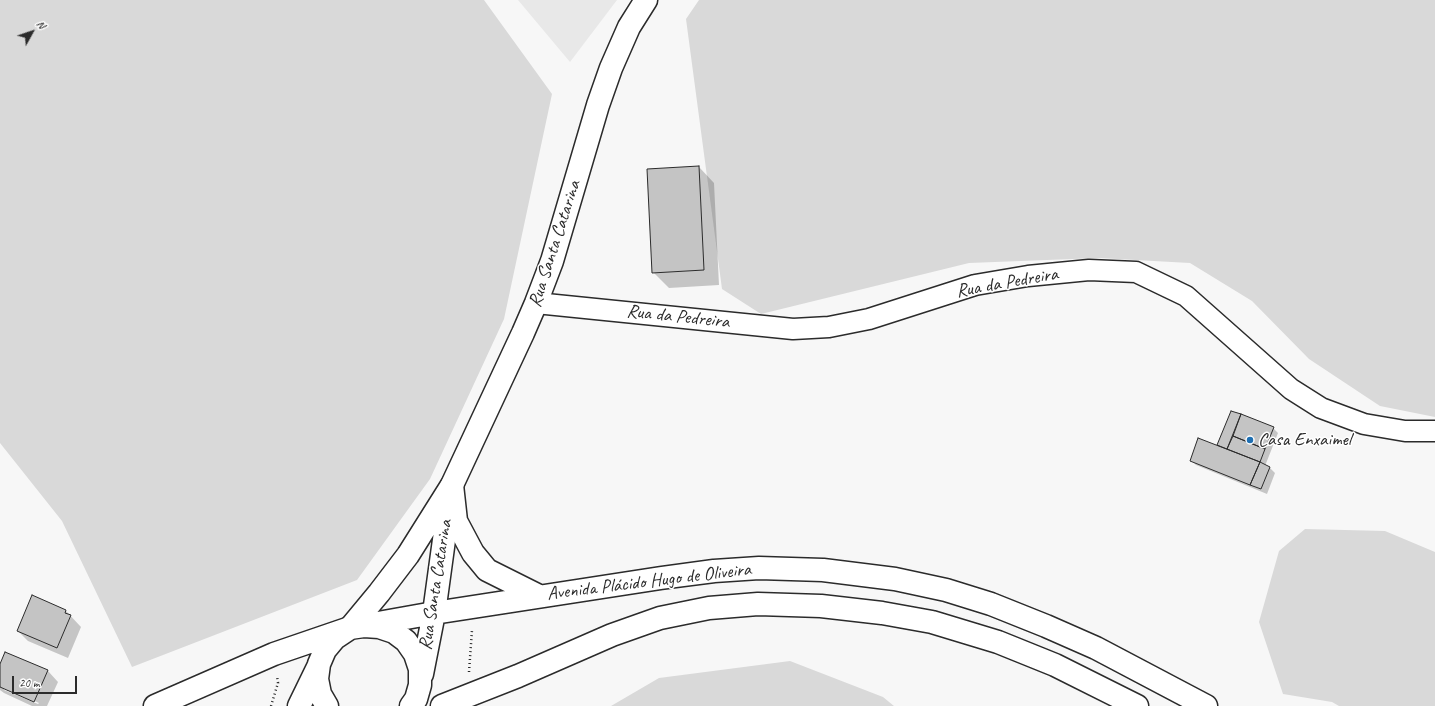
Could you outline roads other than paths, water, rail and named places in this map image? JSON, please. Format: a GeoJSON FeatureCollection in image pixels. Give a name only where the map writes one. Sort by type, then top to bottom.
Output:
{"type":"FeatureCollection","features":[{"type":"Feature","properties":{"kind":"main road","name":"Rua Santa Catarina"},"geometry":{"type":"LineString","coordinates":[[350,628],[408,555],[452,485],[536,303],[552,261],[596,112],[611,68],[630,26],[646,0]]}},
{"type":"Feature","properties":{"kind":"main road","name":"Rua Santa Catarina"},"geometry":{"type":"LineString","coordinates":[[411,706],[416,698],[420,685],[434,613],[452,485]]}},
{"type":"Feature","properties":{"kind":"main road"},"geometry":{"type":"LineString","coordinates":[[452,485],[456,521],[472,553],[487,570],[539,596]]}},
{"type":"Feature","properties":{"kind":"main road","name":"Avenida Plácido Hugo de Oliveira"},"geometry":{"type":"LineString","coordinates":[[155,706],[274,654],[350,628],[539,596],[668,577],[714,571],[759,568],[823,570],[895,579],[946,590],[991,604],[1096,648],[1206,706]]}},
{"type":"Feature","properties":{"kind":"main road","name":"Avenida Plácido Hugo de Oliveira"},"geometry":{"type":"LineString","coordinates":[[442,706],[518,676],[612,635],[660,618],[709,608],[758,604],[821,606],[882,613],[932,622],[998,642],[1048,662],[1112,692],[1137,706]]}},
{"type":"Feature","properties":{"kind":"main road"},"geometry":{"type":"LineString","coordinates":[[299,706],[325,650],[335,638],[350,628],[379,626],[394,632],[406,642],[415,654],[420,669],[420,685]]}},
{"type":"Feature","properties":{"kind":"main road"},"geometry":{"type":"LineString","coordinates":[[319,664],[317,679],[320,694],[327,706]]}},
{"type":"Feature","properties":{"kind":"street","name":"Rua da Pedreira"},"geometry":{"type":"LineString","coordinates":[[536,303],[793,329],[822,328],[869,319],[975,285],[1028,276],[1089,270],[1136,272],[1186,296],[1291,390],[1321,408],[1364,424],[1405,430],[1435,431]]}},
{"type":"Feature","properties":{"kind":"place","name":"Casa Enxaimel"},"geometry":{"type":"Point","coordinates":[1250,440]}}]}
